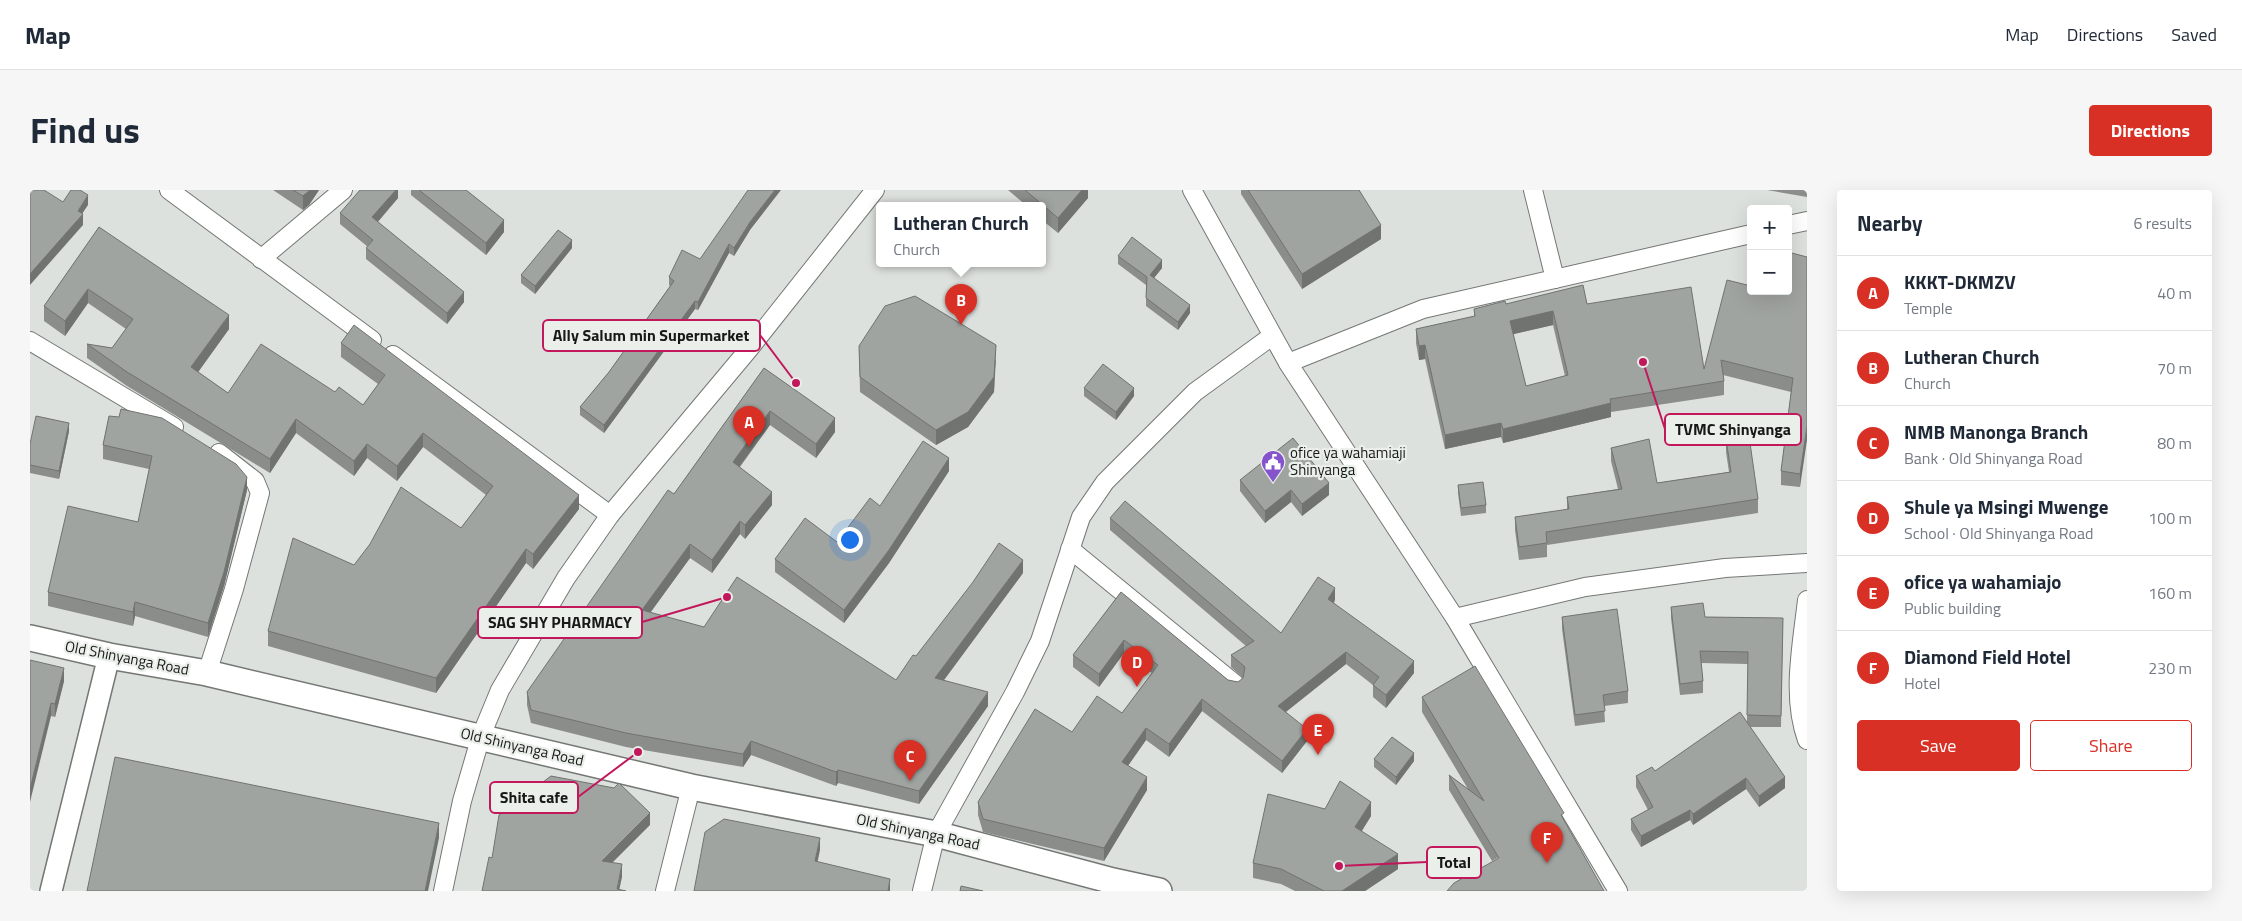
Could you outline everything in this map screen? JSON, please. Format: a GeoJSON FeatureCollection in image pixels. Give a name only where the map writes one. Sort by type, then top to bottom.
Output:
{"type":"FeatureCollection","features":[{"type":"Feature","properties":{"kind":"main road","name":"Old Shinyanga Road"},"geometry":{"type":"LineString","coordinates":[[30,638],[109,656],[207,673],[691,787],[936,834],[1159,891]]}},
{"type":"Feature","properties":{"kind":"street"},"geometry":{"type":"LineString","coordinates":[[169,190],[610,515]]}},
{"type":"Feature","properties":{"kind":"street"},"geometry":{"type":"LineString","coordinates":[[261,259],[343,190]]}},
{"type":"Feature","properties":{"kind":"street"},"geometry":{"type":"LineString","coordinates":[[444,891],[462,801],[480,736],[500,690],[566,578],[610,515],[749,349],[875,190]]}},
{"type":"Feature","properties":{"kind":"street"},"geometry":{"type":"LineString","coordinates":[[1533,190],[1555,279]]}},
{"type":"Feature","properties":{"kind":"street"},"geometry":{"type":"LineString","coordinates":[[1195,192],[1288,363],[1455,618],[1618,891]]}},
{"type":"Feature","properties":{"kind":"street"},"geometry":{"type":"LineString","coordinates":[[1792,224],[1807,221]]}},
{"type":"Feature","properties":{"kind":"street"},"geometry":{"type":"LineString","coordinates":[[1288,363],[1423,309],[1747,235]]}},
{"type":"Feature","properties":{"kind":"street"},"geometry":{"type":"LineString","coordinates":[[922,891],[936,834],[1015,692],[1040,641],[1081,517],[1105,482],[1195,392],[1272,336]]}},
{"type":"Feature","properties":{"kind":"street"},"geometry":{"type":"LineString","coordinates":[[30,341],[199,441],[243,469],[255,481],[260,493],[234,590],[207,673]]}},
{"type":"Feature","properties":{"kind":"street"},"geometry":{"type":"LineString","coordinates":[[1070,549],[1235,684]]}},
{"type":"Feature","properties":{"kind":"street"},"geometry":{"type":"LineString","coordinates":[[1455,618],[1585,587],[1725,568],[1807,563]]}},
{"type":"Feature","properties":{"kind":"street"},"geometry":{"type":"LineString","coordinates":[[1807,600],[1799,669],[1799,703],[1807,740]]}},
{"type":"Feature","properties":{"kind":"street"},"geometry":{"type":"LineString","coordinates":[[51,891],[109,656]]}},
{"type":"Feature","properties":{"kind":"street"},"geometry":{"type":"LineString","coordinates":[[665,891],[691,787]]}},
{"type":"Feature","properties":{"kind":"building"},"geometry":{"type":"Polygon","coordinates":[[[30,190],[44,190],[63,202],[71,190],[80,190],[88,195],[78,211],[83,214],[30,274],[30,190]]]}},
{"type":"Feature","properties":{"kind":"building"},"geometry":{"type":"Polygon","coordinates":[[[293,190],[310,190],[303,196],[293,190]]]}},
{"type":"Feature","properties":{"kind":"building"},"geometry":{"type":"Polygon","coordinates":[[[360,190],[396,190],[372,217],[464,292],[447,313],[366,248],[373,240],[340,213],[360,190]]]}},
{"type":"Feature","properties":{"kind":"building"},"geometry":{"type":"Polygon","coordinates":[[[419,190],[466,190],[504,220],[486,243],[419,190]]]}},
{"type":"Feature","properties":{"kind":"building"},"geometry":{"type":"Polygon","coordinates":[[[748,190],[775,190],[750,222],[734,248],[729,244],[698,302],[695,301],[604,425],[580,407],[609,372],[674,281],[669,277],[682,250],[700,259],[748,190]]]}},
{"type":"Feature","properties":{"kind":"building"},"geometry":{"type":"Polygon","coordinates":[[[1025,190],[1082,190],[1058,218],[1046,208],[1046,202],[1039,202],[1025,190]]]}},
{"type":"Feature","properties":{"kind":"building"},"geometry":{"type":"Polygon","coordinates":[[[1248,190],[1359,190],[1381,225],[1302,274],[1248,190]]]}},
{"type":"Feature","properties":{"kind":"building"},"geometry":{"type":"Polygon","coordinates":[[[99,227],[229,315],[191,367],[228,393],[261,344],[335,392],[339,387],[363,405],[385,375],[341,343],[354,325],[579,495],[533,554],[526,549],[436,678],[268,631],[293,538],[354,565],[370,544],[401,487],[461,528],[493,486],[423,433],[397,466],[367,444],[354,461],[296,419],[270,459],[127,372],[87,344],[112,348],[133,319],[88,289],[65,321],[44,306],[99,227]]]}},
{"type":"Feature","properties":{"kind":"building"},"geometry":{"type":"Polygon","coordinates":[[[558,230],[572,240],[535,286],[521,275],[558,230]]]}},
{"type":"Feature","properties":{"kind":"building"},"geometry":{"type":"Polygon","coordinates":[[[1132,237],[1162,260],[1150,275],[1190,305],[1178,322],[1146,298],[1147,277],[1118,256],[1132,237]]]}},
{"type":"Feature","properties":{"kind":"building"},"geometry":{"type":"Polygon","coordinates":[[[1792,253],[1807,257],[1807,426],[1800,474],[1781,471],[1793,378],[1721,360],[1724,381],[1610,399],[1611,403],[1503,429],[1501,423],[1445,435],[1425,345],[1419,346],[1416,329],[1475,316],[1474,309],[1505,301],[1506,304],[1583,285],[1587,304],[1691,287],[1704,369],[1727,280],[1747,285],[1747,295],[1792,295],[1792,253]],[[1553,311],[1510,321],[1526,386],[1568,375],[1553,311]]]}},
{"type":"Feature","properties":{"kind":"building"},"geometry":{"type":"Polygon","coordinates":[[[915,296],[996,345],[994,377],[968,412],[936,430],[860,377],[859,346],[885,306],[915,296]]]}},
{"type":"Feature","properties":{"kind":"building"},"geometry":{"type":"Polygon","coordinates":[[[1103,364],[1134,388],[1116,412],[1084,388],[1103,364]]]}},
{"type":"Feature","properties":{"kind":"building"},"geometry":{"type":"Polygon","coordinates":[[[764,368],[835,418],[816,444],[770,411],[733,462],[772,492],[745,525],[740,521],[712,560],[690,544],[642,610],[704,627],[737,577],[896,680],[913,655],[916,656],[973,582],[999,543],[1023,560],[935,678],[988,692],[919,791],[838,770],[836,772],[751,741],[743,754],[626,733],[531,710],[527,692],[668,490],[674,494],[764,368]]]}},
{"type":"Feature","properties":{"kind":"building"},"geometry":{"type":"Polygon","coordinates":[[[121,409],[162,418],[236,464],[247,477],[224,572],[208,623],[135,602],[133,612],[48,592],[68,506],[138,522],[152,456],[103,445],[109,416],[119,417],[121,409]]]}},
{"type":"Feature","properties":{"kind":"building"},"geometry":{"type":"Polygon","coordinates":[[[36,416],[69,423],[59,471],[30,465],[30,444],[36,416]]]}},
{"type":"Feature","properties":{"kind":"building"},"geometry":{"type":"Polygon","coordinates":[[[1749,436],[1758,499],[1546,532],[1547,543],[1519,547],[1515,517],[1569,509],[1567,497],[1622,489],[1611,448],[1649,439],[1657,483],[1731,472],[1726,439],[1749,436]]]}},
{"type":"Feature","properties":{"kind":"building"},"geometry":{"type":"Polygon","coordinates":[[[1293,438],[1329,483],[1302,504],[1291,490],[1265,511],[1240,480],[1293,438]]]}},
{"type":"Feature","properties":{"kind":"building"},"geometry":{"type":"Polygon","coordinates":[[[923,441],[949,458],[889,550],[844,610],[775,559],[805,518],[837,542],[870,498],[880,506],[923,441]]]}},
{"type":"Feature","properties":{"kind":"building"},"geometry":{"type":"Polygon","coordinates":[[[1483,482],[1486,505],[1461,508],[1458,485],[1483,482]]]}},
{"type":"Feature","properties":{"kind":"building"},"geometry":{"type":"Polygon","coordinates":[[[1125,501],[1281,633],[1318,577],[1335,588],[1328,599],[1414,661],[1386,695],[1373,685],[1379,677],[1346,652],[1278,706],[1307,729],[1282,761],[1202,699],[1169,744],[1146,728],[1122,762],[1147,777],[1104,848],[983,819],[978,802],[1035,709],[1072,732],[1097,696],[1122,713],[1158,665],[1124,640],[1099,674],[1073,655],[1121,592],[1228,680],[1238,682],[1243,678],[1245,667],[1231,655],[1254,641],[1110,518],[1125,501]]]}},
{"type":"Feature","properties":{"kind":"building"},"geometry":{"type":"Polygon","coordinates":[[[1703,603],[1705,617],[1783,618],[1781,716],[1747,715],[1748,652],[1700,651],[1703,681],[1680,684],[1671,607],[1703,603]]]}},
{"type":"Feature","properties":{"kind":"building"},"geometry":{"type":"Polygon","coordinates":[[[1617,609],[1628,691],[1603,695],[1605,711],[1575,715],[1562,617],[1617,609]]]}},
{"type":"Feature","properties":{"kind":"building"},"geometry":{"type":"Polygon","coordinates":[[[30,660],[64,668],[55,704],[51,703],[30,789],[30,660]]]}},
{"type":"Feature","properties":{"kind":"building"},"geometry":{"type":"Polygon","coordinates":[[[1475,666],[1564,813],[1561,815],[1604,891],[1447,891],[1454,883],[1499,858],[1449,775],[1484,801],[1422,697],[1475,666]]]}},
{"type":"Feature","properties":{"kind":"building"},"geometry":{"type":"Polygon","coordinates":[[[1740,712],[1785,777],[1759,796],[1746,778],[1693,814],[1690,810],[1641,836],[1631,819],[1653,807],[1636,776],[1652,767],[1655,771],[1740,712]]]}},
{"type":"Feature","properties":{"kind":"building"},"geometry":{"type":"Polygon","coordinates":[[[1392,737],[1414,753],[1396,777],[1374,759],[1392,737]]]}},
{"type":"Feature","properties":{"kind":"building"},"geometry":{"type":"Polygon","coordinates":[[[115,757],[439,823],[425,891],[87,891],[115,757]]]}},
{"type":"Feature","properties":{"kind":"building"},"geometry":{"type":"Polygon","coordinates":[[[551,776],[614,788],[619,783],[650,813],[602,861],[622,864],[617,889],[626,891],[482,891],[489,857],[492,858],[499,815],[551,776]]]}},
{"type":"Feature","properties":{"kind":"building"},"geometry":{"type":"Polygon","coordinates":[[[1340,781],[1371,802],[1355,827],[1398,854],[1342,891],[1324,891],[1281,869],[1253,863],[1268,794],[1325,809],[1340,781]]]}},
{"type":"Feature","properties":{"kind":"building"},"geometry":{"type":"Polygon","coordinates":[[[724,819],[820,838],[815,861],[890,879],[888,891],[694,891],[705,832],[724,819]]]}},
{"type":"Feature","properties":{"kind":"building"},"geometry":{"type":"Polygon","coordinates":[[[961,886],[983,891],[960,891],[961,886]]]}},
{"type":"Feature","properties":{"kind":"place","name":"Lutheran Church"},"geometry":{"type":"Point","coordinates":[961,325]}},
{"type":"Feature","properties":{"kind":"place","name":"TVMC Shinyanga"},"geometry":{"type":"Point","coordinates":[1643,362]}},
{"type":"Feature","properties":{"kind":"place","name":"Ally Salum min Supermarket"},"geometry":{"type":"Point","coordinates":[796,383]}},
{"type":"Feature","properties":{"kind":"place","name":"KKKT-DKMZV"},"geometry":{"type":"Point","coordinates":[749,447]}},
{"type":"Feature","properties":{"kind":"place","name":"ofice ya wahamiaji Shinyanga"},"geometry":{"type":"Point","coordinates":[1273,483]}},
{"type":"Feature","properties":{"kind":"place","name":"SAG SHY PHARMACY"},"geometry":{"type":"Point","coordinates":[727,597]}},
{"type":"Feature","properties":{"kind":"place","name":"Shule ya Msingi Mwenge"},"geometry":{"type":"Point","coordinates":[1137,687]}},
{"type":"Feature","properties":{"kind":"place","name":"Shita cafe"},"geometry":{"type":"Point","coordinates":[638,752]}},
{"type":"Feature","properties":{"kind":"place","name":"ofice ya wahamiajo"},"geometry":{"type":"Point","coordinates":[1318,755]}},
{"type":"Feature","properties":{"kind":"place","name":"NMB Manonga Branch"},"geometry":{"type":"Point","coordinates":[910,781]}},
{"type":"Feature","properties":{"kind":"place","name":"Diamond Field Hotel"},"geometry":{"type":"Point","coordinates":[1547,863]}},
{"type":"Feature","properties":{"kind":"place","name":"Total"},"geometry":{"type":"Point","coordinates":[1339,866]}}]}
